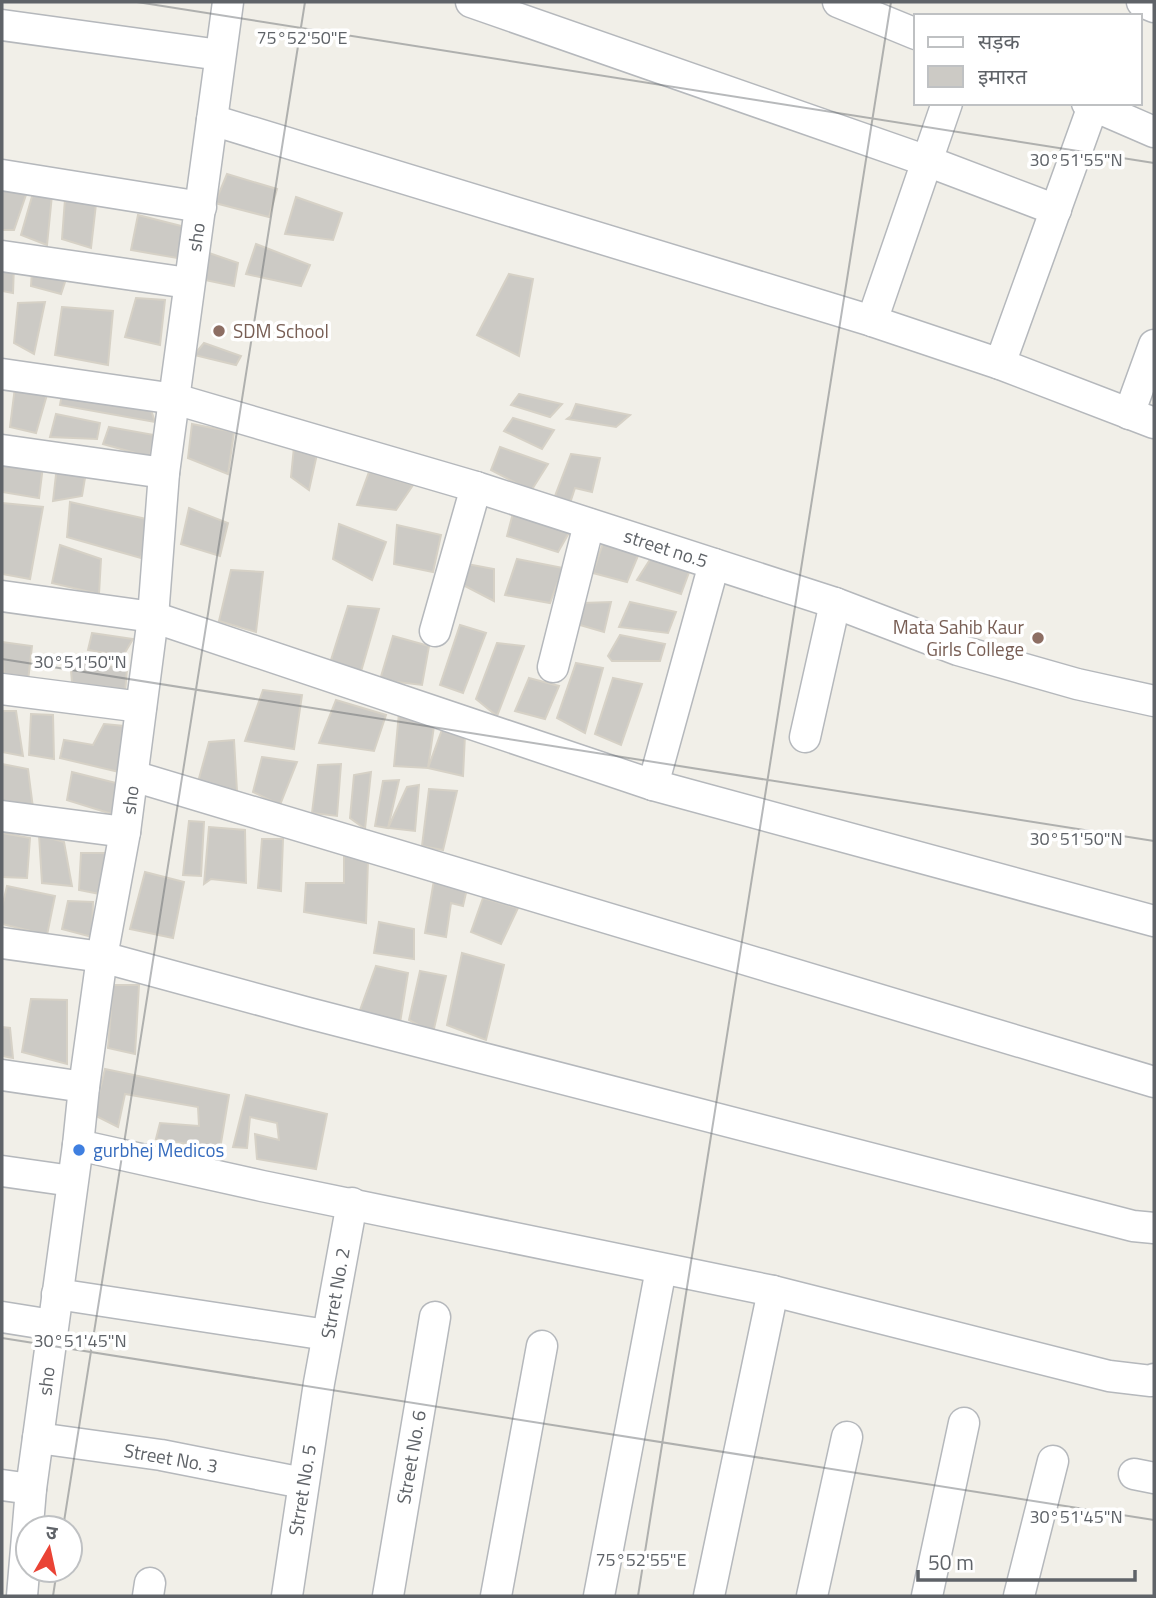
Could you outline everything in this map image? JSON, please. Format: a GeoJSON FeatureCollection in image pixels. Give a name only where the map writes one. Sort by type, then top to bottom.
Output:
{"type":"FeatureCollection","features":[{"type":"Feature","properties":{"kind":"street","name":"sho"},"geometry":{"type":"LineString","coordinates":[[22,1596],[31,1489],[84,1087],[102,957],[133,776],[153,617],[164,472],[228,2]]}},
{"type":"Feature","properties":{"kind":"street"},"geometry":{"type":"LineString","coordinates":[[471,2],[927,161],[1056,210]]}},
{"type":"Feature","properties":{"kind":"street"},"geometry":{"type":"LineString","coordinates":[[838,2],[914,33]]}},
{"type":"Feature","properties":{"kind":"street"},"geometry":{"type":"LineString","coordinates":[[1142,2],[1154,7]]}},
{"type":"Feature","properties":{"kind":"street"},"geometry":{"type":"LineString","coordinates":[[2,24],[220,55]]}},
{"type":"Feature","properties":{"kind":"street"},"geometry":{"type":"LineString","coordinates":[[872,321],[946,105]]}},
{"type":"Feature","properties":{"kind":"street"},"geometry":{"type":"LineString","coordinates":[[1000,364],[1056,210],[1090,105]]}},
{"type":"Feature","properties":{"kind":"street"},"geometry":{"type":"LineString","coordinates":[[1092,105],[1154,132]]}},
{"type":"Feature","properties":{"kind":"street"},"geometry":{"type":"LineString","coordinates":[[212,120],[872,321],[1000,364],[1142,419],[1154,345]]}},
{"type":"Feature","properties":{"kind":"street"},"geometry":{"type":"LineString","coordinates":[[2,175],[201,207]]}},
{"type":"Feature","properties":{"kind":"street"},"geometry":{"type":"LineString","coordinates":[[2,256],[188,283]]}},
{"type":"Feature","properties":{"kind":"street","name":"street no.5"},"geometry":{"type":"LineString","coordinates":[[2,374],[176,399],[476,487],[835,603],[958,650],[1077,684],[1154,701]]}},
{"type":"Feature","properties":{"kind":"street"},"geometry":{"type":"LineString","coordinates":[[2,450],[164,472]]}},
{"type":"Feature","properties":{"kind":"street"},"geometry":{"type":"LineString","coordinates":[[436,631],[476,487]]}},
{"type":"Feature","properties":{"kind":"street"},"geometry":{"type":"LineString","coordinates":[[553,667],[589,524]]}},
{"type":"Feature","properties":{"kind":"street"},"geometry":{"type":"LineString","coordinates":[[653,785],[714,564]]}},
{"type":"Feature","properties":{"kind":"street"},"geometry":{"type":"LineString","coordinates":[[2,596],[153,617],[653,785],[1154,921]]}},
{"type":"Feature","properties":{"kind":"street"},"geometry":{"type":"LineString","coordinates":[[805,737],[835,603]]}},
{"type":"Feature","properties":{"kind":"street"},"geometry":{"type":"LineString","coordinates":[[2,689],[141,707]]}},
{"type":"Feature","properties":{"kind":"street"},"geometry":{"type":"LineString","coordinates":[[133,776],[1154,1082]]}},
{"type":"Feature","properties":{"kind":"street"},"geometry":{"type":"LineString","coordinates":[[2,816],[125,832]]}},
{"type":"Feature","properties":{"kind":"street"},"geometry":{"type":"LineString","coordinates":[[2,943],[102,957],[1133,1226],[1154,1228]]}},
{"type":"Feature","properties":{"kind":"street"},"geometry":{"type":"LineString","coordinates":[[2,1075],[84,1087]]}},
{"type":"Feature","properties":{"kind":"street"},"geometry":{"type":"LineString","coordinates":[[78,1145],[262,1186],[774,1291],[1109,1376],[1154,1379]]}},
{"type":"Feature","properties":{"kind":"street"},"geometry":{"type":"LineString","coordinates":[[2,1171],[72,1181]]}},
{"type":"Feature","properties":{"kind":"street","name":"Strret No. 2"},"geometry":{"type":"LineString","coordinates":[[319,1383],[352,1203]]}},
{"type":"Feature","properties":{"kind":"street"},"geometry":{"type":"LineString","coordinates":[[599,1596],[662,1269]]}},
{"type":"Feature","properties":{"kind":"street"},"geometry":{"type":"LineString","coordinates":[[709,1596],[774,1291]]}},
{"type":"Feature","properties":{"kind":"street"},"geometry":{"type":"LineString","coordinates":[[57,1294],[327,1335]]}},
{"type":"Feature","properties":{"kind":"street"},"geometry":{"type":"LineString","coordinates":[[2,1317],[52,1325]]}},
{"type":"Feature","properties":{"kind":"street","name":"Street No. 6"},"geometry":{"type":"LineString","coordinates":[[388,1596],[435,1317]]}},
{"type":"Feature","properties":{"kind":"street"},"geometry":{"type":"LineString","coordinates":[[496,1596],[542,1346]]}},
{"type":"Feature","properties":{"kind":"street","name":"Strret No. 5"},"geometry":{"type":"LineString","coordinates":[[287,1596],[319,1383]]}},
{"type":"Feature","properties":{"kind":"street"},"geometry":{"type":"LineString","coordinates":[[927,1596],[964,1423]]}},
{"type":"Feature","properties":{"kind":"street"},"geometry":{"type":"LineString","coordinates":[[812,1596],[846,1437]]}},
{"type":"Feature","properties":{"kind":"street","name":"Street No. 3"},"geometry":{"type":"LineString","coordinates":[[38,1438],[161,1455],[303,1483]]}},
{"type":"Feature","properties":{"kind":"street"},"geometry":{"type":"LineString","coordinates":[[1019,1596],[1053,1461]]}},
{"type":"Feature","properties":{"kind":"street"},"geometry":{"type":"LineString","coordinates":[[2,1485],[31,1489]]}},
{"type":"Feature","properties":{"kind":"building"},"geometry":{"type":"Polygon","coordinates":[[[227,174],[277,189],[269,217],[215,203],[227,174]]]}},
{"type":"Feature","properties":{"kind":"building"},"geometry":{"type":"Polygon","coordinates":[[[2,190],[27,192],[14,230],[2,230],[2,190]]]}},
{"type":"Feature","properties":{"kind":"building"},"geometry":{"type":"Polygon","coordinates":[[[33,193],[52,195],[47,245],[21,235],[33,193]]]}},
{"type":"Feature","properties":{"kind":"building"},"geometry":{"type":"Polygon","coordinates":[[[296,197],[342,213],[333,240],[285,234],[296,197]]]}},
{"type":"Feature","properties":{"kind":"building"},"geometry":{"type":"Polygon","coordinates":[[[65,199],[96,204],[91,248],[62,239],[65,199]]]}},
{"type":"Feature","properties":{"kind":"building"},"geometry":{"type":"Polygon","coordinates":[[[138,215],[189,228],[177,258],[131,250],[138,215]]]}},
{"type":"Feature","properties":{"kind":"building"},"geometry":{"type":"Polygon","coordinates":[[[256,244],[310,265],[301,286],[246,274],[256,244]]]}},
{"type":"Feature","properties":{"kind":"building"},"geometry":{"type":"Polygon","coordinates":[[[209,253],[238,263],[234,286],[205,280],[209,253]]]}},
{"type":"Feature","properties":{"kind":"building"},"geometry":{"type":"Polygon","coordinates":[[[2,263],[14,265],[13,293],[2,291],[2,263]]]}},
{"type":"Feature","properties":{"kind":"building"},"geometry":{"type":"Polygon","coordinates":[[[32,270],[66,279],[61,294],[31,286],[32,270]]]}},
{"type":"Feature","properties":{"kind":"building"},"geometry":{"type":"Polygon","coordinates":[[[509,274],[533,279],[519,356],[477,335],[509,274]]]}},
{"type":"Feature","properties":{"kind":"building"},"geometry":{"type":"Polygon","coordinates":[[[136,298],[165,300],[160,345],[125,337],[136,298]]]}},
{"type":"Feature","properties":{"kind":"building"},"geometry":{"type":"Polygon","coordinates":[[[45,302],[34,354],[14,343],[18,303],[45,302]]]}},
{"type":"Feature","properties":{"kind":"building"},"geometry":{"type":"Polygon","coordinates":[[[62,307],[113,311],[108,365],[55,355],[62,307]]]}},
{"type":"Feature","properties":{"kind":"building"},"geometry":{"type":"Polygon","coordinates":[[[204,343],[241,356],[236,365],[194,355],[204,343]]]}},
{"type":"Feature","properties":{"kind":"building"},"geometry":{"type":"Polygon","coordinates":[[[15,387],[48,391],[36,433],[10,427],[15,387]]]}},
{"type":"Feature","properties":{"kind":"building"},"geometry":{"type":"Polygon","coordinates":[[[63,389],[149,404],[155,422],[60,405],[63,389]]]}},
{"type":"Feature","properties":{"kind":"building"},"geometry":{"type":"Polygon","coordinates":[[[519,394],[562,404],[550,417],[511,405],[519,394]]]}},
{"type":"Feature","properties":{"kind":"building"},"geometry":{"type":"Polygon","coordinates":[[[576,404],[630,415],[616,427],[567,419],[576,404]]]}},
{"type":"Feature","properties":{"kind":"building"},"geometry":{"type":"Polygon","coordinates":[[[56,414],[100,423],[97,439],[50,437],[56,414]]]}},
{"type":"Feature","properties":{"kind":"building"},"geometry":{"type":"Polygon","coordinates":[[[513,418],[554,430],[542,449],[504,431],[513,418]]]}},
{"type":"Feature","properties":{"kind":"building"},"geometry":{"type":"Polygon","coordinates":[[[192,424],[234,432],[228,474],[188,458],[192,424]]]}},
{"type":"Feature","properties":{"kind":"building"},"geometry":{"type":"Polygon","coordinates":[[[109,427],[154,435],[150,457],[103,444],[109,427]]]}},
{"type":"Feature","properties":{"kind":"building"},"geometry":{"type":"Polygon","coordinates":[[[294,447],[317,454],[309,490],[291,477],[294,447]]]}},
{"type":"Feature","properties":{"kind":"building"},"geometry":{"type":"Polygon","coordinates":[[[500,447],[548,464],[531,491],[491,470],[500,447]]]}},
{"type":"Feature","properties":{"kind":"building"},"geometry":{"type":"Polygon","coordinates":[[[571,454],[600,458],[592,492],[575,488],[570,503],[555,496],[571,454]]]}},
{"type":"Feature","properties":{"kind":"building"},"geometry":{"type":"Polygon","coordinates":[[[2,464],[43,466],[39,498],[2,492],[2,464]]]}},
{"type":"Feature","properties":{"kind":"building"},"geometry":{"type":"Polygon","coordinates":[[[57,466],[86,472],[82,496],[53,501],[57,466]]]}},
{"type":"Feature","properties":{"kind":"building"},"geometry":{"type":"Polygon","coordinates":[[[369,472],[413,485],[396,510],[357,505],[369,472]]]}},
{"type":"Feature","properties":{"kind":"building"},"geometry":{"type":"Polygon","coordinates":[[[70,502],[151,520],[141,558],[67,537],[70,502]]]}},
{"type":"Feature","properties":{"kind":"building"},"geometry":{"type":"Polygon","coordinates":[[[2,503],[43,507],[30,579],[2,574],[2,503]]]}},
{"type":"Feature","properties":{"kind":"building"},"geometry":{"type":"Polygon","coordinates":[[[189,508],[228,523],[220,556],[181,544],[189,508]]]}},
{"type":"Feature","properties":{"kind":"building"},"geometry":{"type":"Polygon","coordinates":[[[513,513],[570,531],[558,552],[507,536],[513,513]]]}},
{"type":"Feature","properties":{"kind":"building"},"geometry":{"type":"Polygon","coordinates":[[[339,524],[386,542],[372,580],[333,559],[339,524]]]}},
{"type":"Feature","properties":{"kind":"building"},"geometry":{"type":"Polygon","coordinates":[[[397,525],[441,535],[433,572],[394,564],[397,525]]]}},
{"type":"Feature","properties":{"kind":"building"},"geometry":{"type":"Polygon","coordinates":[[[603,543],[640,551],[627,582],[593,573],[603,543]]]}},
{"type":"Feature","properties":{"kind":"building"},"geometry":{"type":"Polygon","coordinates":[[[60,545],[101,559],[99,594],[52,583],[60,545]]]}},
{"type":"Feature","properties":{"kind":"building"},"geometry":{"type":"Polygon","coordinates":[[[653,555],[691,567],[681,594],[637,580],[653,555]]]}},
{"type":"Feature","properties":{"kind":"building"},"geometry":{"type":"Polygon","coordinates":[[[517,559],[563,568],[550,603],[505,595],[517,559]]]}},
{"type":"Feature","properties":{"kind":"building"},"geometry":{"type":"Polygon","coordinates":[[[467,564],[494,569],[494,601],[461,584],[467,564]]]}},
{"type":"Feature","properties":{"kind":"building"},"geometry":{"type":"Polygon","coordinates":[[[231,570],[263,572],[256,632],[219,621],[231,570]]]}},
{"type":"Feature","properties":{"kind":"building"},"geometry":{"type":"Polygon","coordinates":[[[611,602],[604,632],[580,625],[583,603],[611,602]]]}},
{"type":"Feature","properties":{"kind":"building"},"geometry":{"type":"Polygon","coordinates":[[[630,602],[676,612],[668,633],[619,627],[630,602]]]}},
{"type":"Feature","properties":{"kind":"building"},"geometry":{"type":"Polygon","coordinates":[[[348,606],[379,609],[360,675],[331,660],[348,606]]]}},
{"type":"Feature","properties":{"kind":"building"},"geometry":{"type":"Polygon","coordinates":[[[460,625],[486,633],[463,693],[440,685],[460,625]]]}},
{"type":"Feature","properties":{"kind":"building"},"geometry":{"type":"Polygon","coordinates":[[[92,633],[133,639],[123,656],[88,650],[92,633]]]}},
{"type":"Feature","properties":{"kind":"building"},"geometry":{"type":"Polygon","coordinates":[[[620,635],[665,644],[660,661],[612,661],[608,656],[620,635]]]}},
{"type":"Feature","properties":{"kind":"building"},"geometry":{"type":"Polygon","coordinates":[[[393,636],[429,646],[422,685],[380,680],[393,636]]]}},
{"type":"Feature","properties":{"kind":"building"},"geometry":{"type":"Polygon","coordinates":[[[2,642],[32,646],[28,681],[4,675],[2,642]]]}},
{"type":"Feature","properties":{"kind":"building"},"geometry":{"type":"Polygon","coordinates":[[[497,643],[524,646],[497,716],[476,699],[497,643]]]}},
{"type":"Feature","properties":{"kind":"building"},"geometry":{"type":"Polygon","coordinates":[[[70,660],[127,669],[125,693],[72,682],[70,660]]]}},
{"type":"Feature","properties":{"kind":"building"},"geometry":{"type":"Polygon","coordinates":[[[576,663],[603,668],[585,733],[557,718],[576,663]]]}},
{"type":"Feature","properties":{"kind":"building"},"geometry":{"type":"Polygon","coordinates":[[[529,678],[559,686],[545,719],[515,711],[529,678]]]}},
{"type":"Feature","properties":{"kind":"building"},"geometry":{"type":"Polygon","coordinates":[[[613,678],[642,684],[621,745],[595,734],[613,678]]]}},
{"type":"Feature","properties":{"kind":"building"},"geometry":{"type":"Polygon","coordinates":[[[263,690],[302,695],[294,749],[245,741],[263,690]]]}},
{"type":"Feature","properties":{"kind":"building"},"geometry":{"type":"Polygon","coordinates":[[[336,700],[386,715],[374,751],[319,743],[336,700]]]}},
{"type":"Feature","properties":{"kind":"building"},"geometry":{"type":"Polygon","coordinates":[[[3,711],[16,711],[23,756],[2,752],[3,711]]]}},
{"type":"Feature","properties":{"kind":"building"},"geometry":{"type":"Polygon","coordinates":[[[399,713],[435,719],[428,768],[394,766],[399,713]]]}},
{"type":"Feature","properties":{"kind":"building"},"geometry":{"type":"Polygon","coordinates":[[[31,714],[53,715],[54,759],[29,755],[31,714]]]}},
{"type":"Feature","properties":{"kind":"building"},"geometry":{"type":"Polygon","coordinates":[[[104,724],[124,726],[119,772],[60,758],[64,740],[93,745],[104,724]]]}},
{"type":"Feature","properties":{"kind":"building"},"geometry":{"type":"Polygon","coordinates":[[[443,727],[465,735],[463,776],[428,768],[443,727]]]}},
{"type":"Feature","properties":{"kind":"building"},"geometry":{"type":"Polygon","coordinates":[[[234,740],[237,791],[198,782],[209,742],[234,740]]]}},
{"type":"Feature","properties":{"kind":"building"},"geometry":{"type":"Polygon","coordinates":[[[262,757],[297,762],[280,805],[253,792],[262,757]]]}},
{"type":"Feature","properties":{"kind":"building"},"geometry":{"type":"Polygon","coordinates":[[[2,764],[28,769],[33,808],[2,805],[2,764]]]}},
{"type":"Feature","properties":{"kind":"building"},"geometry":{"type":"Polygon","coordinates":[[[341,764],[337,816],[312,813],[318,765],[341,764]]]}},
{"type":"Feature","properties":{"kind":"building"},"geometry":{"type":"Polygon","coordinates":[[[72,772],[124,785],[118,816],[67,800],[72,772]]]}},
{"type":"Feature","properties":{"kind":"building"},"geometry":{"type":"Polygon","coordinates":[[[371,772],[365,829],[350,818],[354,775],[371,772]]]}},
{"type":"Feature","properties":{"kind":"building"},"geometry":{"type":"Polygon","coordinates":[[[399,780],[388,828],[375,826],[383,781],[399,780]]]}},
{"type":"Feature","properties":{"kind":"building"},"geometry":{"type":"Polygon","coordinates":[[[419,785],[415,831],[388,828],[407,787],[419,785]]]}},
{"type":"Feature","properties":{"kind":"building"},"geometry":{"type":"Polygon","coordinates":[[[429,789],[457,791],[443,850],[422,846],[429,789]]]}},
{"type":"Feature","properties":{"kind":"building"},"geometry":{"type":"Polygon","coordinates":[[[189,821],[204,822],[201,876],[183,875],[189,821]]]}},
{"type":"Feature","properties":{"kind":"building"},"geometry":{"type":"Polygon","coordinates":[[[209,827],[245,830],[246,883],[211,879],[204,884],[209,827]]]}},
{"type":"Feature","properties":{"kind":"building"},"geometry":{"type":"Polygon","coordinates":[[[2,833],[30,838],[27,878],[2,877],[2,833]]]}},
{"type":"Feature","properties":{"kind":"building"},"geometry":{"type":"Polygon","coordinates":[[[39,835],[64,842],[72,886],[42,883],[39,835]]]}},
{"type":"Feature","properties":{"kind":"building"},"geometry":{"type":"Polygon","coordinates":[[[262,839],[283,839],[281,891],[258,888],[262,839]]]}},
{"type":"Feature","properties":{"kind":"building"},"geometry":{"type":"Polygon","coordinates":[[[344,851],[368,860],[366,923],[304,912],[306,883],[344,883],[344,851]]]}},
{"type":"Feature","properties":{"kind":"building"},"geometry":{"type":"Polygon","coordinates":[[[81,853],[111,853],[100,894],[79,890],[81,853]]]}},
{"type":"Feature","properties":{"kind":"building"},"geometry":{"type":"Polygon","coordinates":[[[145,872],[184,882],[173,938],[130,929],[145,872]]]}},
{"type":"Feature","properties":{"kind":"building"},"geometry":{"type":"Polygon","coordinates":[[[434,880],[468,884],[463,906],[451,903],[446,937],[425,933],[434,880]]]}},
{"type":"Feature","properties":{"kind":"building"},"geometry":{"type":"Polygon","coordinates":[[[7,886],[55,896],[47,935],[2,924],[2,907],[7,886]]]}},
{"type":"Feature","properties":{"kind":"building"},"geometry":{"type":"Polygon","coordinates":[[[483,898],[518,908],[501,944],[471,932],[483,898]]]}},
{"type":"Feature","properties":{"kind":"building"},"geometry":{"type":"Polygon","coordinates":[[[68,901],[93,902],[92,937],[62,929],[68,901]]]}},
{"type":"Feature","properties":{"kind":"building"},"geometry":{"type":"Polygon","coordinates":[[[379,922],[414,929],[414,959],[374,953],[379,922]]]}},
{"type":"Feature","properties":{"kind":"building"},"geometry":{"type":"Polygon","coordinates":[[[462,953],[504,965],[486,1040],[447,1025],[462,953]]]}},
{"type":"Feature","properties":{"kind":"building"},"geometry":{"type":"Polygon","coordinates":[[[376,966],[408,973],[400,1023],[359,1013],[376,966]]]}},
{"type":"Feature","properties":{"kind":"building"},"geometry":{"type":"Polygon","coordinates":[[[420,971],[446,976],[433,1033],[409,1020],[420,971]]]}},
{"type":"Feature","properties":{"kind":"building"},"geometry":{"type":"Polygon","coordinates":[[[113,985],[139,985],[135,1054],[108,1048],[113,985]]]}},
{"type":"Feature","properties":{"kind":"building"},"geometry":{"type":"Polygon","coordinates":[[[31,999],[67,1000],[67,1064],[22,1052],[31,999]]]}},
{"type":"Feature","properties":{"kind":"building"},"geometry":{"type":"Polygon","coordinates":[[[2,1027],[10,1028],[13,1058],[2,1056],[2,1027]]]}},
{"type":"Feature","properties":{"kind":"building"},"geometry":{"type":"Polygon","coordinates":[[[105,1069],[229,1095],[220,1149],[156,1139],[160,1123],[199,1126],[198,1107],[125,1094],[118,1127],[94,1115],[105,1069]]]}},
{"type":"Feature","properties":{"kind":"building"},"geometry":{"type":"Polygon","coordinates":[[[246,1095],[327,1114],[316,1169],[257,1159],[255,1134],[279,1140],[277,1123],[250,1117],[247,1148],[233,1147],[246,1095]]]}},
{"type":"Feature","properties":{"kind":"place","name":"SDM School"},"geometry":{"type":"Point","coordinates":[219,331]}},
{"type":"Feature","properties":{"kind":"place","name":"Mata Sahib Kaur Girls College"},"geometry":{"type":"Point","coordinates":[1038,638]}},
{"type":"Feature","properties":{"kind":"place","name":"gurbhej Medicos"},"geometry":{"type":"Point","coordinates":[79,1150]}}]}
